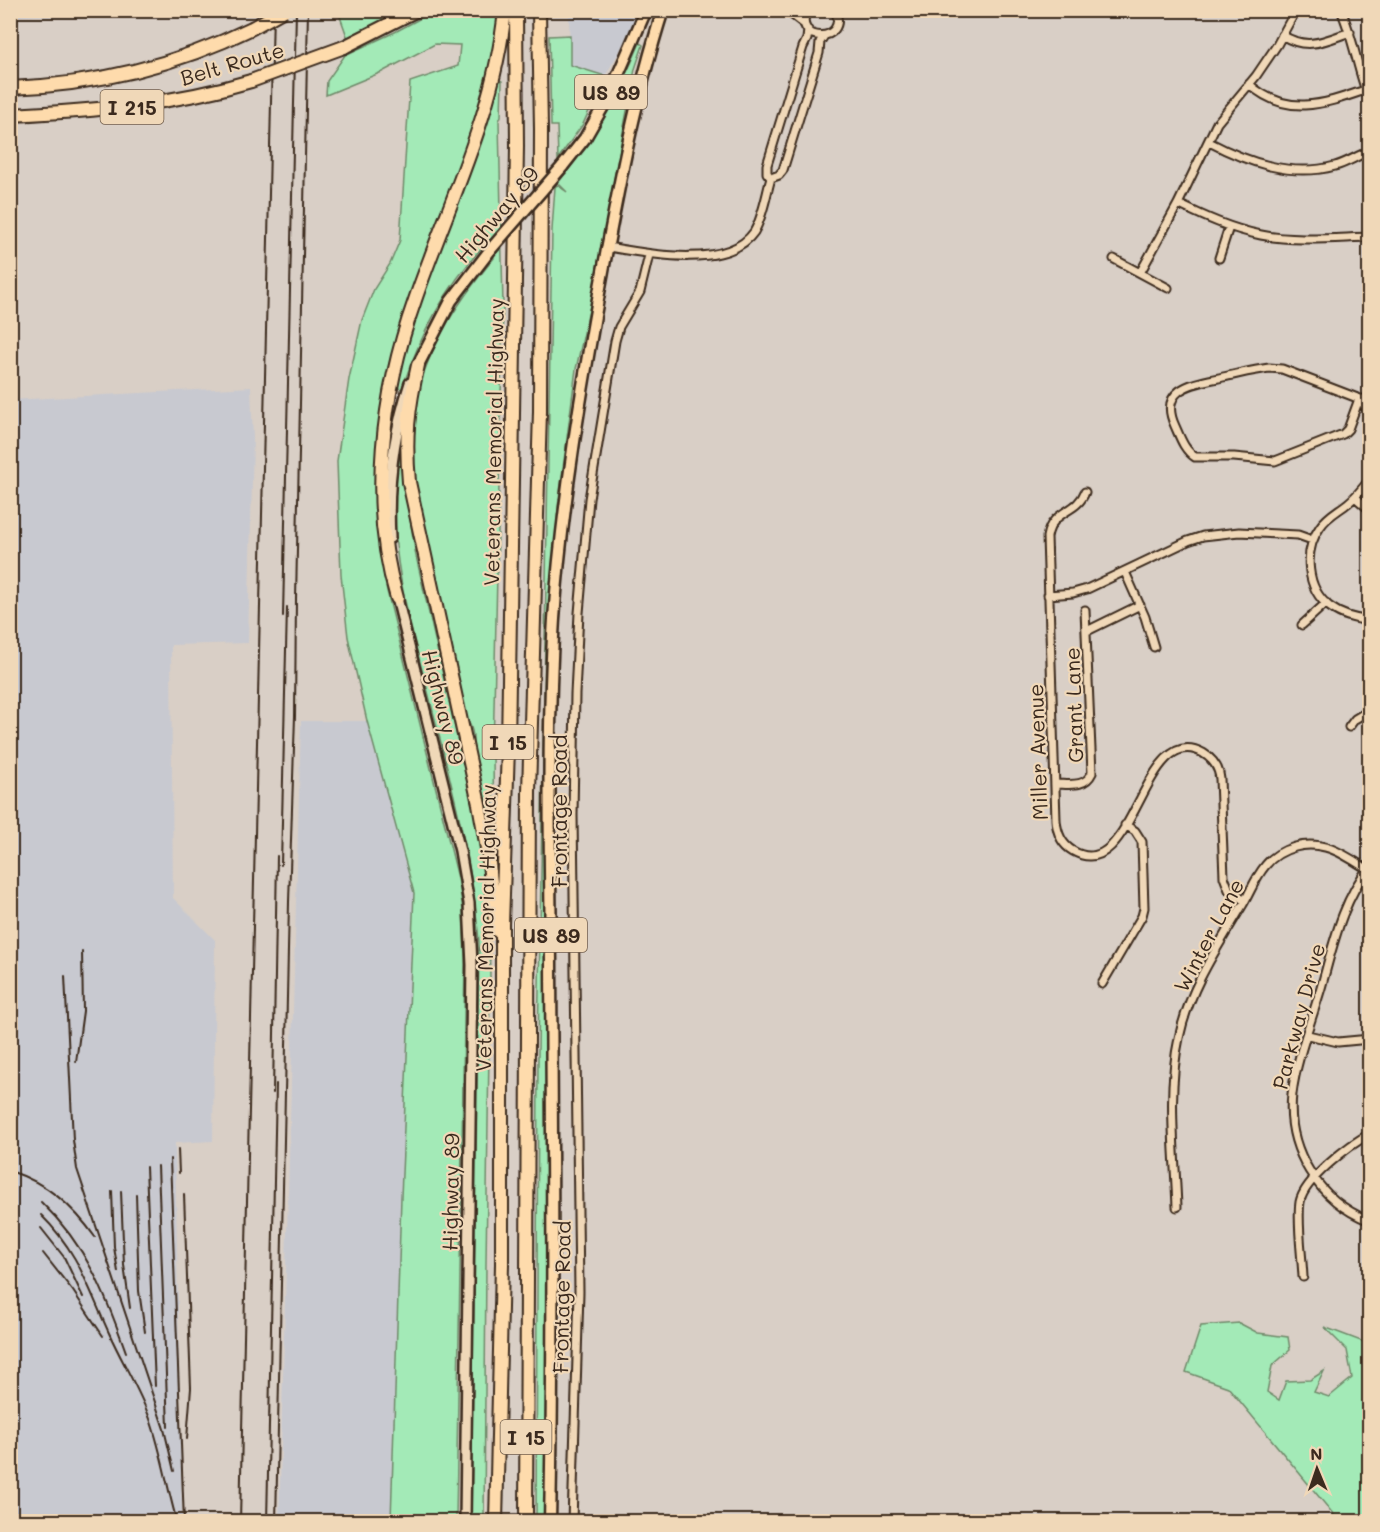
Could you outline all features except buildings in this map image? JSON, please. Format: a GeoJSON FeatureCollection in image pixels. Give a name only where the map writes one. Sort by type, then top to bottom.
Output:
{"type":"FeatureCollection","features":[{"type":"Feature","properties":{"kind":"highway","name":"Belt Route"},"geometry":{"type":"LineString","coordinates":[[10,88],[82,83],[132,72],[198,52],[252,28],[284,10]]}},
{"type":"Feature","properties":{"kind":"highway","name":"Belt Route"},"geometry":{"type":"LineString","coordinates":[[10,115],[133,107],[196,95],[251,81],[344,47],[417,10]]}},
{"type":"Feature","properties":{"kind":"highway"},"geometry":{"type":"LineString","coordinates":[[397,598],[387,559],[382,508],[384,446],[391,390],[404,334],[415,300],[490,92],[499,54],[505,10]]}},
{"type":"Feature","properties":{"kind":"highway","name":"Veterans Memorial Highway"},"geometry":{"type":"LineString","coordinates":[[496,1521],[501,1264],[502,988],[517,146],[516,10]]}},
{"type":"Feature","properties":{"kind":"highway","name":"Veterans Memorial Highway"},"geometry":{"type":"LineString","coordinates":[[526,1519],[529,792],[540,411],[542,129],[539,10]]}},
{"type":"Feature","properties":{"kind":"highway"},"geometry":{"type":"LineString","coordinates":[[418,365],[406,429],[410,483],[486,844],[502,988]]}},
{"type":"Feature","properties":{"kind":"main road","name":"Highway 89"},"geometry":{"type":"LineString","coordinates":[[465,1521],[472,965],[470,916],[460,851],[397,598],[390,531],[390,476],[397,427],[405,397],[438,323],[451,301],[491,249],[585,138],[608,98],[646,10]]}},
{"type":"Feature","properties":{"kind":"main road","name":"US 89"},"geometry":{"type":"LineString","coordinates":[[550,1521],[554,1375],[549,779],[552,666],[558,576],[568,478],[608,247],[640,95],[663,10]]}},
{"type":"Feature","properties":{"kind":"street"},"geometry":{"type":"LineString","coordinates":[[786,10],[815,35],[824,36],[836,27],[835,10]]}},
{"type":"Feature","properties":{"kind":"street"},"geometry":{"type":"LineString","coordinates":[[771,178],[767,173],[767,165],[807,39],[807,10]]}},
{"type":"Feature","properties":{"kind":"street"},"geometry":{"type":"LineString","coordinates":[[1140,273],[1221,118],[1249,84],[1296,10]]}},
{"type":"Feature","properties":{"kind":"street"},"geometry":{"type":"LineString","coordinates":[[1341,10],[1350,32],[1370,102]]}},
{"type":"Feature","properties":{"kind":"street"},"geometry":{"type":"LineString","coordinates":[[1282,35],[1293,42],[1309,45],[1350,32]]}},
{"type":"Feature","properties":{"kind":"street"},"geometry":{"type":"LineString","coordinates":[[771,178],[779,175],[783,170],[819,53],[820,42],[824,36]]}},
{"type":"Feature","properties":{"kind":"street"},"geometry":{"type":"LineString","coordinates":[[1249,84],[1268,99],[1290,105],[1327,102],[1365,90]]}},
{"type":"Feature","properties":{"kind":"street"},"geometry":{"type":"LineString","coordinates":[[1209,142],[1256,163],[1295,170],[1330,167],[1370,151]]}},
{"type":"Feature","properties":{"kind":"street"},"geometry":{"type":"LineString","coordinates":[[608,247],[649,255],[715,254],[736,248],[756,229],[771,178]]}},
{"type":"Feature","properties":{"kind":"street"},"geometry":{"type":"LineString","coordinates":[[1178,204],[1229,227],[1264,236],[1370,237]]}},
{"type":"Feature","properties":{"kind":"street"},"geometry":{"type":"LineString","coordinates":[[1219,258],[1229,227]]}},
{"type":"Feature","properties":{"kind":"street","name":"Frontage Road"},"geometry":{"type":"LineString","coordinates":[[572,1521],[579,1292],[573,804],[579,613],[590,499],[615,341],[620,327],[640,292],[649,255]]}},
{"type":"Feature","properties":{"kind":"street"},"geometry":{"type":"LineString","coordinates":[[1114,259],[1168,288]]}},
{"type":"Feature","properties":{"kind":"street"},"geometry":{"type":"LineString","coordinates":[[1360,399],[1349,427],[1343,434],[1275,461],[1234,457],[1195,457],[1186,449],[1171,413],[1171,404],[1175,395],[1188,385],[1269,368],[1282,369],[1360,399],[1370,399]]}},
{"type":"Feature","properties":{"kind":"street"},"geometry":{"type":"LineString","coordinates":[[1360,399],[1366,408],[1370,408]]}},
{"type":"Feature","properties":{"kind":"street"},"geometry":{"type":"LineString","coordinates":[[1370,479],[1355,497],[1326,519],[1312,540],[1309,558],[1310,573],[1326,603],[1344,615],[1370,621]]}},
{"type":"Feature","properties":{"kind":"street","name":"Miller Avenue"},"geometry":{"type":"LineString","coordinates":[[1084,492],[1081,501],[1056,516],[1049,526],[1046,542],[1058,831],[1062,841],[1073,852],[1089,856],[1101,853],[1116,841],[1160,765],[1168,756],[1185,749],[1196,750],[1206,754],[1217,766],[1220,779],[1225,881],[1232,894],[1245,901]]}},
{"type":"Feature","properties":{"kind":"street"},"geometry":{"type":"LineString","coordinates":[[1355,497],[1370,510]]}},
{"type":"Feature","properties":{"kind":"street"},"geometry":{"type":"LineString","coordinates":[[1048,594],[1080,591],[1188,541],[1212,534],[1230,532],[1298,535],[1312,540]]}},
{"type":"Feature","properties":{"kind":"street"},"geometry":{"type":"LineString","coordinates":[[1125,572],[1147,621],[1154,647]]}},
{"type":"Feature","properties":{"kind":"street"},"geometry":{"type":"LineString","coordinates":[[1302,625],[1326,603]]}},
{"type":"Feature","properties":{"kind":"street","name":"Grant Lane"},"geometry":{"type":"LineString","coordinates":[[1087,631],[1140,605]]}},
{"type":"Feature","properties":{"kind":"street","name":"Grant Lane"},"geometry":{"type":"LineString","coordinates":[[1055,784],[1082,783],[1087,781],[1092,773],[1085,610]]}},
{"type":"Feature","properties":{"kind":"street"},"geometry":{"type":"LineString","coordinates":[[1349,727],[1355,719],[1370,710]]}},
{"type":"Feature","properties":{"kind":"street"},"geometry":{"type":"LineString","coordinates":[[1102,984],[1142,916],[1144,908],[1142,842],[1135,831],[1125,825]]}},
{"type":"Feature","properties":{"kind":"street","name":"Winter Lane"},"geometry":{"type":"LineString","coordinates":[[1177,1207],[1174,1095],[1179,1038],[1189,1002],[1199,980],[1264,868],[1278,855],[1294,847],[1314,845],[1328,847],[1368,868]]}},
{"type":"Feature","properties":{"kind":"street","name":"Parkway Drive"},"geometry":{"type":"LineString","coordinates":[[1368,868],[1342,917],[1294,1082],[1292,1113],[1299,1151],[1315,1179],[1338,1203],[1370,1221]]}},
{"type":"Feature","properties":{"kind":"street"},"geometry":{"type":"LineString","coordinates":[[1308,1035],[1338,1042],[1370,1039]]}},
{"type":"Feature","properties":{"kind":"street"},"geometry":{"type":"LineString","coordinates":[[1303,1277],[1300,1201],[1304,1192],[1339,1154],[1370,1134]]}},
{"type":"Feature","properties":{"kind":"shaded area"},"geometry":{"type":"Polygon","coordinates":[[[11,10],[122,10],[122,11],[11,16],[11,10]]]}},
{"type":"Feature","properties":{"kind":"shaded area"},"geometry":{"type":"Polygon","coordinates":[[[569,11],[639,11],[627,39],[605,76],[570,66],[569,11]]]}},
{"type":"Feature","properties":{"kind":"shaded area"},"geometry":{"type":"Polygon","coordinates":[[[251,387],[253,439],[248,643],[171,645],[173,898],[215,940],[213,1141],[175,1143],[182,1521],[11,1521],[11,400],[251,387]]]}},
{"type":"Feature","properties":{"kind":"shaded area"},"geometry":{"type":"Polygon","coordinates":[[[301,721],[367,721],[414,893],[401,1197],[391,1521],[279,1522],[301,721]]]}},
{"type":"Feature","properties":{"kind":"green space"},"geometry":{"type":"Polygon","coordinates":[[[338,11],[402,11],[348,39],[338,11]]]}},
{"type":"Feature","properties":{"kind":"green space"},"geometry":{"type":"Polygon","coordinates":[[[434,11],[498,11],[498,29],[470,138],[404,315],[388,377],[377,503],[380,555],[387,591],[458,878],[463,910],[465,958],[456,1521],[391,1521],[401,1197],[414,893],[367,721],[348,637],[341,575],[337,461],[349,379],[362,320],[374,289],[390,264],[400,240],[410,82],[458,66],[460,45],[435,44],[382,72],[326,95],[327,81],[345,55],[434,11]]]}},
{"type":"Feature","properties":{"kind":"green space"},"geometry":{"type":"Polygon","coordinates":[[[570,35],[570,65],[605,76],[583,124],[558,159],[557,126],[551,126],[549,36],[570,35]]]}},
{"type":"Feature","properties":{"kind":"green space"},"geometry":{"type":"Polygon","coordinates":[[[640,43],[643,45],[635,69],[576,369],[558,507],[545,677],[545,928],[551,1340],[544,1521],[536,1522],[538,1049],[552,230],[555,187],[557,185],[567,192],[558,183],[604,116],[640,43]]]}},
{"type":"Feature","properties":{"kind":"green space"},"geometry":{"type":"Polygon","coordinates":[[[498,80],[502,81],[499,121],[503,306],[493,753],[494,853],[492,853],[472,746],[472,731],[466,716],[415,492],[411,450],[413,413],[425,370],[443,330],[467,293],[494,258],[489,240],[461,273],[437,310],[418,348],[402,389],[397,388],[413,321],[498,80]]]}},
{"type":"Feature","properties":{"kind":"green space"},"geometry":{"type":"Polygon","coordinates":[[[398,445],[416,556],[479,834],[489,900],[484,1521],[471,1521],[479,942],[471,878],[458,814],[401,581],[394,520],[398,445]]]}},
{"type":"Feature","properties":{"kind":"green space"},"geometry":{"type":"Polygon","coordinates":[[[1239,1323],[1258,1333],[1288,1337],[1290,1350],[1272,1366],[1267,1392],[1279,1400],[1286,1381],[1310,1380],[1324,1371],[1314,1392],[1329,1397],[1352,1378],[1347,1350],[1324,1327],[1369,1344],[1369,1521],[1339,1521],[1228,1387],[1186,1372],[1201,1326],[1239,1323]]]}},
{"type":"Feature","properties":{"kind":"railway"},"geometry":{"type":"LineString","coordinates":[[240,1522],[273,10]]}},
{"type":"Feature","properties":{"kind":"railway"},"geometry":{"type":"LineString","coordinates":[[283,616],[296,10]]}},
{"type":"Feature","properties":{"kind":"railway"},"geometry":{"type":"LineString","coordinates":[[276,1522],[295,716],[308,10]]}},
{"type":"Feature","properties":{"kind":"railway"},"geometry":{"type":"LineString","coordinates":[[281,865],[287,607]]}},
{"type":"Feature","properties":{"kind":"railway"},"geometry":{"type":"LineString","coordinates":[[273,1093],[277,856]]}},
{"type":"Feature","properties":{"kind":"railway"},"geometry":{"type":"LineString","coordinates":[[76,1062],[83,1011],[82,951]]}},
{"type":"Feature","properties":{"kind":"railway"},"geometry":{"type":"LineString","coordinates":[[65,976],[73,1140],[77,1169],[164,1429],[174,1471]]}},
{"type":"Feature","properties":{"kind":"railway"},"geometry":{"type":"LineString","coordinates":[[267,1522],[276,1084]]}},
{"type":"Feature","properties":{"kind":"railway"},"geometry":{"type":"LineString","coordinates":[[178,1149],[179,1173]]}},
{"type":"Feature","properties":{"kind":"railway"},"geometry":{"type":"LineString","coordinates":[[170,1159],[184,1522]]}},
{"type":"Feature","properties":{"kind":"railway"},"geometry":{"type":"LineString","coordinates":[[158,1166],[168,1427]]}},
{"type":"Feature","properties":{"kind":"railway"},"geometry":{"type":"LineString","coordinates":[[146,1167],[155,1386]]}},
{"type":"Feature","properties":{"kind":"railway"},"geometry":{"type":"LineString","coordinates":[[10,1171],[36,1182],[58,1197],[78,1215],[95,1237]]}},
{"type":"Feature","properties":{"kind":"railway"},"geometry":{"type":"LineString","coordinates":[[112,1191],[114,1247],[118,1272]]}},
{"type":"Feature","properties":{"kind":"railway"},"geometry":{"type":"LineString","coordinates":[[121,1191],[124,1265],[130,1308]]}},
{"type":"Feature","properties":{"kind":"railway"},"geometry":{"type":"LineString","coordinates":[[136,1194],[139,1291],[145,1332]]}},
{"type":"Feature","properties":{"kind":"railway"},"geometry":{"type":"LineString","coordinates":[[184,1194],[191,1388],[187,1439]]}},
{"type":"Feature","properties":{"kind":"railway"},"geometry":{"type":"LineString","coordinates":[[41,1202],[83,1253],[102,1290],[126,1352]]}},
{"type":"Feature","properties":{"kind":"railway"},"geometry":{"type":"LineString","coordinates":[[41,1215],[64,1242],[81,1270],[146,1408],[158,1445],[177,1522]]}},
{"type":"Feature","properties":{"kind":"railway"},"geometry":{"type":"LineString","coordinates":[[41,1228],[64,1257],[83,1297]]}},
{"type":"Feature","properties":{"kind":"railway"},"geometry":{"type":"LineString","coordinates":[[43,1253],[73,1291],[103,1336]]}}]}
